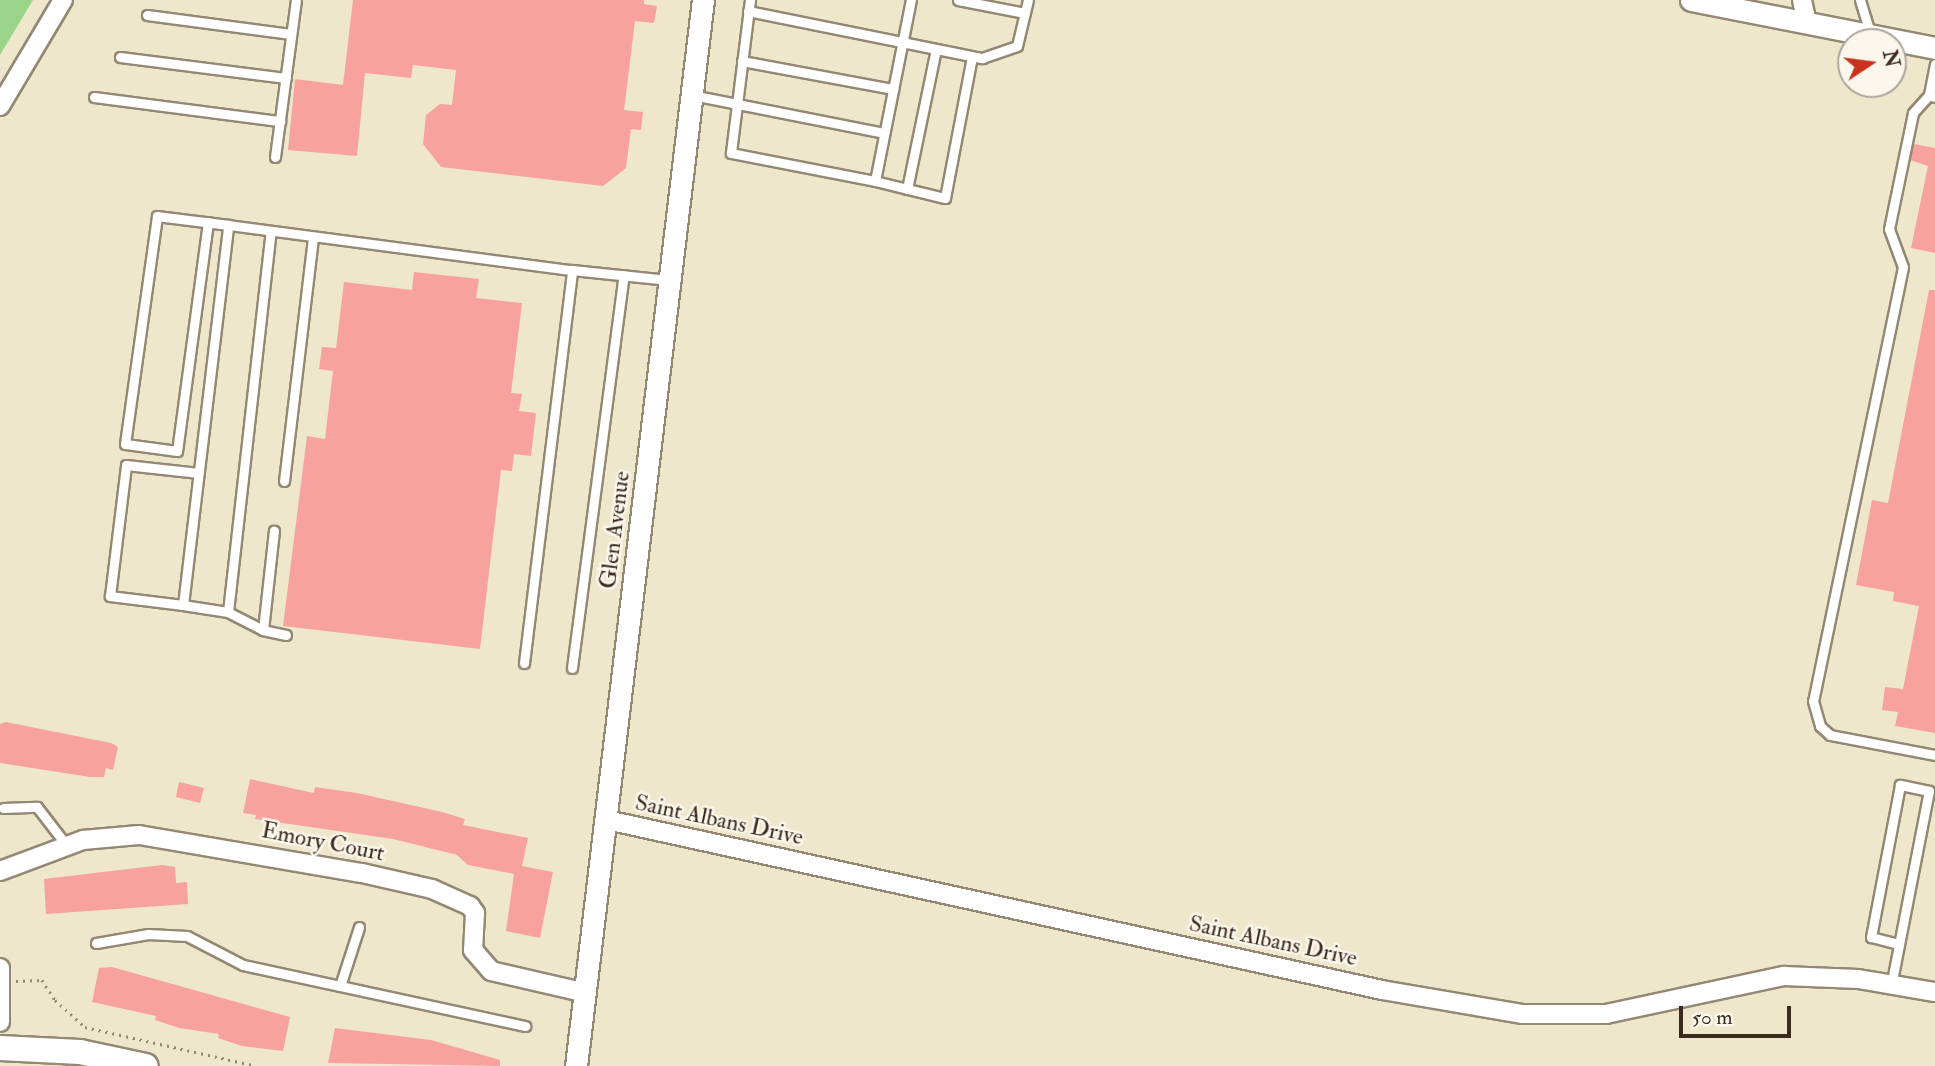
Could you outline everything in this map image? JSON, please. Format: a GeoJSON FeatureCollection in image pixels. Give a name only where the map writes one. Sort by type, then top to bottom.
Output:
{"type":"FeatureCollection","features":[{"type":"Feature","properties":{"kind":"main road"},"geometry":{"type":"LineString","coordinates":[[0,1048],[80,1052],[146,1066]]}},
{"type":"Feature","properties":{"kind":"street"},"geometry":{"type":"LineString","coordinates":[[0,106],[63,0]]}},
{"type":"Feature","properties":{"kind":"street","name":"Glen Avenue"},"geometry":{"type":"LineString","coordinates":[[576,1066],[703,0]]}},
{"type":"Feature","properties":{"kind":"street"},"geometry":{"type":"LineString","coordinates":[[1691,0],[1837,29]]}},
{"type":"Feature","properties":{"kind":"street"},"geometry":{"type":"LineString","coordinates":[[1801,0],[1807,23]]}},
{"type":"Feature","properties":{"kind":"street"},"geometry":{"type":"LineString","coordinates":[[1907,43],[1935,48]]}},
{"type":"Feature","properties":{"kind":"street","name":"Saint Albans Drive"},"geometry":{"type":"LineString","coordinates":[[607,820],[1382,990],[1524,1014],[1605,1014],[1784,976],[1847,978],[1935,992]]}},
{"type":"Feature","properties":{"kind":"street","name":"Emory Court"},"geometry":{"type":"LineString","coordinates":[[0,871],[67,846],[108,835],[139,835],[432,889],[470,906],[475,913],[473,950],[491,971],[586,992]]}},
{"type":"Feature","properties":{"kind":"street"},"geometry":{"type":"LineString","coordinates":[[0,968],[0,1022]]}},
{"type":"Feature","properties":{"kind":"lane"},"geometry":{"type":"LineString","coordinates":[[275,157],[296,0]]}},
{"type":"Feature","properties":{"kind":"lane"},"geometry":{"type":"LineString","coordinates":[[750,0],[731,153],[946,198],[972,57]]}},
{"type":"Feature","properties":{"kind":"lane"},"geometry":{"type":"LineString","coordinates":[[875,181],[911,0]]}},
{"type":"Feature","properties":{"kind":"lane"},"geometry":{"type":"LineString","coordinates":[[958,0],[1025,13]]}},
{"type":"Feature","properties":{"kind":"lane"},"geometry":{"type":"LineString","coordinates":[[748,12],[903,40],[972,57],[1017,47],[1028,0]]}},
{"type":"Feature","properties":{"kind":"lane"},"geometry":{"type":"LineString","coordinates":[[1860,0],[1869,28]]}},
{"type":"Feature","properties":{"kind":"lane"},"geometry":{"type":"LineString","coordinates":[[147,15],[291,34]]}},
{"type":"Feature","properties":{"kind":"lane"},"geometry":{"type":"LineString","coordinates":[[907,189],[936,48]]}},
{"type":"Feature","properties":{"kind":"lane"},"geometry":{"type":"LineString","coordinates":[[120,57],[286,78]]}},
{"type":"Feature","properties":{"kind":"lane"},"geometry":{"type":"LineString","coordinates":[[742,61],[893,89]]}},
{"type":"Feature","properties":{"kind":"lane"},"geometry":{"type":"LineString","coordinates":[[1935,64],[1932,96],[1913,113],[1889,229],[1903,267],[1813,701],[1820,726],[1830,735],[1935,755]]}},
{"type":"Feature","properties":{"kind":"lane"},"geometry":{"type":"LineString","coordinates":[[692,95],[884,133]]}},
{"type":"Feature","properties":{"kind":"lane"},"geometry":{"type":"LineString","coordinates":[[94,97],[280,121]]}},
{"type":"Feature","properties":{"kind":"lane"},"geometry":{"type":"LineString","coordinates":[[208,222],[177,451],[125,444],[157,216],[208,222],[313,237],[572,270],[671,280]]}},
{"type":"Feature","properties":{"kind":"lane"},"geometry":{"type":"LineString","coordinates":[[183,605],[228,225]]}},
{"type":"Feature","properties":{"kind":"lane"},"geometry":{"type":"LineString","coordinates":[[228,612],[271,231]]}},
{"type":"Feature","properties":{"kind":"lane"},"geometry":{"type":"LineString","coordinates":[[284,481],[313,237]]}},
{"type":"Feature","properties":{"kind":"lane"},"geometry":{"type":"LineString","coordinates":[[524,663],[572,270]]}},
{"type":"Feature","properties":{"kind":"lane"},"geometry":{"type":"LineString","coordinates":[[572,668],[624,275]]}},
{"type":"Feature","properties":{"kind":"lane"},"geometry":{"type":"LineString","coordinates":[[199,473],[126,465],[110,596],[228,612],[263,630],[286,635]]}},
{"type":"Feature","properties":{"kind":"lane"},"geometry":{"type":"LineString","coordinates":[[263,630],[274,531]]}},
{"type":"Feature","properties":{"kind":"lane"},"geometry":{"type":"LineString","coordinates":[[1891,986],[1929,791],[1900,785],[1871,937],[1899,944]]}},
{"type":"Feature","properties":{"kind":"lane"},"geometry":{"type":"LineString","coordinates":[[3,807],[37,807],[67,846]]}},
{"type":"Feature","properties":{"kind":"lane"},"geometry":{"type":"LineString","coordinates":[[340,986],[359,927]]}},
{"type":"Feature","properties":{"kind":"lane"},"geometry":{"type":"LineString","coordinates":[[96,943],[148,934],[187,936],[243,965],[525,1026]]}},
{"type":"Feature","properties":{"kind":"path"},"geometry":{"type":"LineString","coordinates":[[1,986],[20,979],[42,980],[55,1000],[85,1027],[256,1066]]}},
{"type":"Feature","properties":{"kind":"green space"},"geometry":{"type":"Polygon","coordinates":[[[0,0],[33,0],[0,55],[0,0]]]}},
{"type":"Feature","properties":{"kind":"building"},"geometry":{"type":"Polygon","coordinates":[[[353,0],[644,0],[644,4],[657,6],[654,23],[635,21],[624,110],[643,112],[641,130],[631,129],[626,168],[603,186],[441,167],[423,144],[426,115],[440,104],[452,105],[456,70],[413,65],[411,78],[365,73],[357,156],[288,150],[295,79],[343,85],[353,0]]]}},
{"type":"Feature","properties":{"kind":"building"},"geometry":{"type":"Polygon","coordinates":[[[1914,144],[1935,148],[1935,253],[1911,248],[1928,166],[1910,160],[1914,144]]]}},
{"type":"Feature","properties":{"kind":"building"},"geometry":{"type":"Polygon","coordinates":[[[414,272],[479,279],[476,298],[522,303],[511,393],[522,394],[519,411],[536,413],[531,456],[514,454],[512,471],[501,470],[480,649],[283,626],[307,436],[325,439],[333,371],[319,369],[322,347],[336,348],[344,282],[412,290],[414,272]]]}},
{"type":"Feature","properties":{"kind":"building"},"geometry":{"type":"Polygon","coordinates":[[[1929,290],[1935,290],[1935,733],[1895,726],[1898,712],[1882,710],[1885,687],[1903,689],[1919,606],[1893,601],[1894,592],[1856,585],[1872,500],[1888,503],[1929,290]]]}},
{"type":"Feature","properties":{"kind":"building"},"geometry":{"type":"Polygon","coordinates":[[[6,722],[111,743],[118,747],[113,770],[106,768],[104,777],[90,777],[0,763],[0,724],[6,722]]]}},
{"type":"Feature","properties":{"kind":"building"},"geometry":{"type":"Polygon","coordinates":[[[250,779],[314,793],[315,787],[357,793],[442,812],[465,819],[463,825],[528,838],[522,866],[553,872],[540,938],[506,931],[514,874],[468,865],[457,855],[393,839],[255,819],[256,815],[243,813],[250,779]]]}},
{"type":"Feature","properties":{"kind":"building"},"geometry":{"type":"Polygon","coordinates":[[[179,782],[204,788],[200,803],[176,797],[179,782]]]}},
{"type":"Feature","properties":{"kind":"building"},"geometry":{"type":"Polygon","coordinates":[[[162,865],[175,867],[176,883],[187,882],[188,904],[46,914],[44,879],[162,865]]]}},
{"type":"Feature","properties":{"kind":"building"},"geometry":{"type":"Polygon","coordinates":[[[112,967],[290,1017],[283,1051],[242,1046],[218,1038],[219,1034],[179,1028],[155,1020],[156,1016],[92,1002],[99,968],[112,967]]]}},
{"type":"Feature","properties":{"kind":"building"},"geometry":{"type":"Polygon","coordinates":[[[335,1028],[431,1040],[500,1060],[500,1066],[328,1063],[335,1028]]]}}]}
